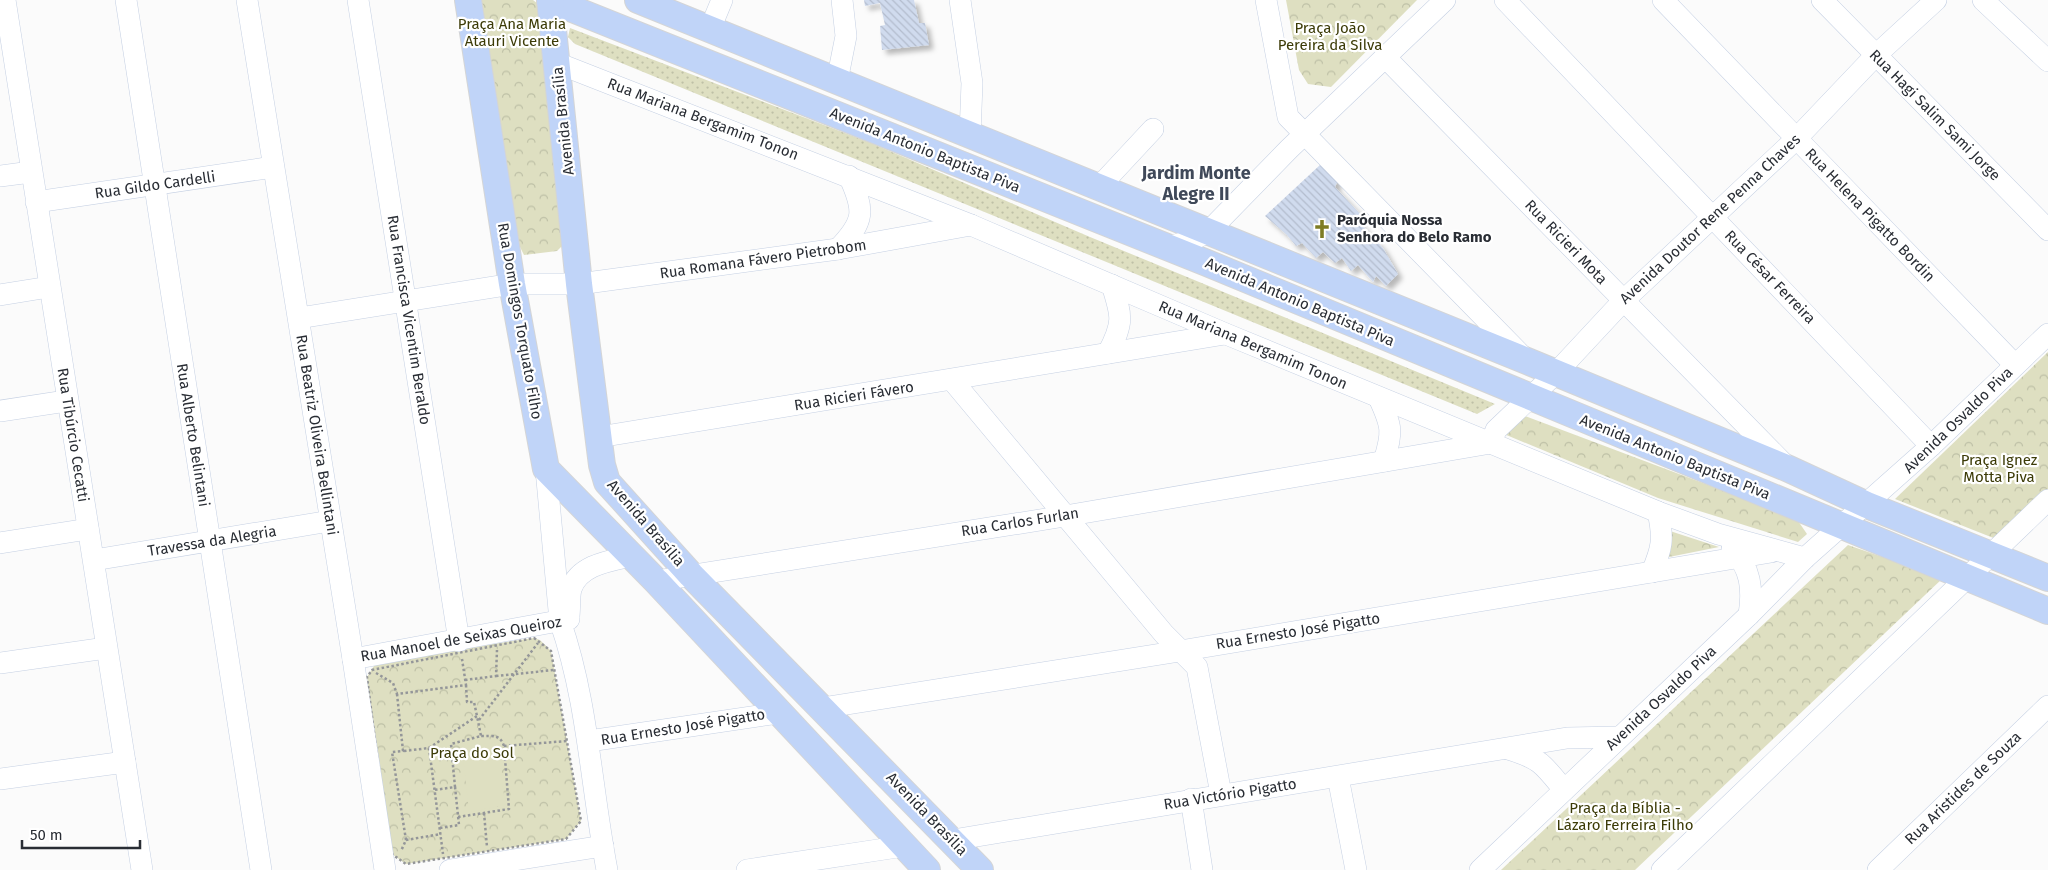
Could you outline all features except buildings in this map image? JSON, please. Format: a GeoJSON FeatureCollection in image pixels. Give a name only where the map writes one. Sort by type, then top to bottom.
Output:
{"type":"FeatureCollection","features":[{"type":"Feature","properties":{"kind":"main road","name":"Rua Domingos Torquato Filho"},"geometry":{"type":"LineString","coordinates":[[468,0],[512,284],[546,469]]}},
{"type":"Feature","properties":{"kind":"main road","name":"Avenida Antonio Baptista Piva"},"geometry":{"type":"LineString","coordinates":[[550,0],[1168,247],[1529,398],[2048,611]]}},
{"type":"Feature","properties":{"kind":"main road","name":"Avenida Brasília"},"geometry":{"type":"LineString","coordinates":[[550,0],[579,284],[602,465],[607,482],[691,575],[953,840],[980,870]]}},
{"type":"Feature","properties":{"kind":"main road","name":"Avenida Antonio Baptista Piva"},"geometry":{"type":"LineString","coordinates":[[638,0],[1527,361],[1789,469],[1867,505],[2048,578]]}},
{"type":"Feature","properties":{"kind":"main road"},"geometry":{"type":"LineString","coordinates":[[1060,204],[1074,190],[1073,176]]}},
{"type":"Feature","properties":{"kind":"main road","name":"Avenida Brasília"},"geometry":{"type":"LineString","coordinates":[[546,469],[656,581],[927,870]]}},
{"type":"Feature","properties":{"kind":"street","name":"Rua Tibúrcio Cecatti"},"geometry":{"type":"LineString","coordinates":[[5,0],[66,401],[94,560],[106,648],[142,870]]}},
{"type":"Feature","properties":{"kind":"street","name":"Rua Alberto Belintani"},"geometry":{"type":"LineString","coordinates":[[126,0],[153,185],[211,542],[261,870]]}},
{"type":"Feature","properties":{"kind":"street","name":"Rua Beatriz Oliveira Bellintani"},"geometry":{"type":"LineString","coordinates":[[247,0],[353,659],[392,864]]}},
{"type":"Feature","properties":{"kind":"street","name":"Rua Francisca Vicentim Beraldo"},"geometry":{"type":"LineString","coordinates":[[358,0],[407,300],[460,646]]}},
{"type":"Feature","properties":{"kind":"street"},"geometry":{"type":"LineString","coordinates":[[710,29],[722,0]]}},
{"type":"Feature","properties":{"kind":"street"},"geometry":{"type":"LineString","coordinates":[[837,81],[846,36],[842,0]]}},
{"type":"Feature","properties":{"kind":"street"},"geometry":{"type":"LineString","coordinates":[[960,0],[972,83],[970,135]]}},
{"type":"Feature","properties":{"kind":"street"},"geometry":{"type":"LineString","coordinates":[[1266,0],[1288,117],[1306,133],[1527,361]]}},
{"type":"Feature","properties":{"kind":"street"},"geometry":{"type":"LineString","coordinates":[[1168,247],[1190,241],[1208,232],[1306,133],[1445,0]]}},
{"type":"Feature","properties":{"kind":"street","name":"Rua César Ferreira"},"geometry":{"type":"LineString","coordinates":[[1505,0],[1931,446]]}},
{"type":"Feature","properties":{"kind":"street","name":"Rua Helena Pigatto Bordin"},"geometry":{"type":"LineString","coordinates":[[1663,0],[2015,365]]}},
{"type":"Feature","properties":{"kind":"street","name":"Rua Hagi Salim Sami Jorge"},"geometry":{"type":"LineString","coordinates":[[1822,0],[2048,230]]}},
{"type":"Feature","properties":{"kind":"street","name":"Avenida Doutor Rene Penna Chaves"},"geometry":{"type":"LineString","coordinates":[[1491,443],[1496,430],[1555,374],[1623,301],[1796,139],[1875,56],[1936,0]]}},
{"type":"Feature","properties":{"kind":"street"},"geometry":{"type":"LineString","coordinates":[[1983,0],[2048,61]]}},
{"type":"Feature","properties":{"kind":"street","name":"Rua Ricieri Mota"},"geometry":{"type":"LineString","coordinates":[[1386,57],[1789,469]]}},
{"type":"Feature","properties":{"kind":"street","name":"Rua Mariana Bergamim Tonon"},"geometry":{"type":"LineString","coordinates":[[557,63],[971,225],[1379,398],[1658,512],[1718,534],[1805,558]]}},
{"type":"Feature","properties":{"kind":"street"},"geometry":{"type":"LineString","coordinates":[[1099,187],[1152,129]]}},
{"type":"Feature","properties":{"kind":"street","name":"Rua Gildo Cardelli"},"geometry":{"type":"LineString","coordinates":[[36,202],[274,167]]}},
{"type":"Feature","properties":{"kind":"street"},"geometry":{"type":"LineString","coordinates":[[0,176],[32,172]]}},
{"type":"Feature","properties":{"kind":"street"},"geometry":{"type":"LineString","coordinates":[[838,249],[854,233],[862,215],[860,199],[849,176]]}},
{"type":"Feature","properties":{"kind":"street","name":"Rua Romana Fávero Pietrobom"},"geometry":{"type":"LineString","coordinates":[[299,318],[512,284],[579,284],[838,249],[971,225]]}},
{"type":"Feature","properties":{"kind":"street"},"geometry":{"type":"LineString","coordinates":[[1207,263],[1205,247],[1208,232]]}},
{"type":"Feature","properties":{"kind":"street"},"geometry":{"type":"LineString","coordinates":[[1108,353],[1120,331],[1120,309],[1112,285]]}},
{"type":"Feature","properties":{"kind":"street"},"geometry":{"type":"LineString","coordinates":[[0,295],[49,287]]}},
{"type":"Feature","properties":{"kind":"street","name":"Rua Ricieri Fávero"},"geometry":{"type":"LineString","coordinates":[[599,437],[1226,334]]}},
{"type":"Feature","properties":{"kind":"street","name":"Avenida Osvaldo Piva"},"geometry":{"type":"LineString","coordinates":[[1480,870],[1749,615],[1805,558],[1867,505],[2048,334]]}},
{"type":"Feature","properties":{"kind":"street"},"geometry":{"type":"LineString","coordinates":[[952,380],[1164,634],[1197,668],[1221,794]]}},
{"type":"Feature","properties":{"kind":"street"},"geometry":{"type":"LineString","coordinates":[[1379,398],[1388,418],[1392,436],[1384,461]]}},
{"type":"Feature","properties":{"kind":"street"},"geometry":{"type":"LineString","coordinates":[[0,411],[66,401]]}},
{"type":"Feature","properties":{"kind":"street","name":"Rua Carlos Furlan"},"geometry":{"type":"LineString","coordinates":[[656,581],[1065,516],[1491,443]]}},
{"type":"Feature","properties":{"kind":"street","name":"Rua Domingos Torquato Filho"},"geometry":{"type":"LineString","coordinates":[[546,469],[567,641],[589,739],[607,870]]}},
{"type":"Feature","properties":{"kind":"street"},"geometry":{"type":"LineString","coordinates":[[1662,870],[2048,500]]}},
{"type":"Feature","properties":{"kind":"street"},"geometry":{"type":"LineString","coordinates":[[1652,572],[1662,548],[1663,533],[1658,512]]}},
{"type":"Feature","properties":{"kind":"street","name":"Travessa da Alegria"},"geometry":{"type":"LineString","coordinates":[[94,560],[330,521]]}},
{"type":"Feature","properties":{"kind":"street"},"geometry":{"type":"LineString","coordinates":[[0,543],[88,529]]}},
{"type":"Feature","properties":{"kind":"street","name":"Rua Mariana Bergamim Tonon"},"geometry":{"type":"LineString","coordinates":[[1718,534],[1747,567],[1752,595],[1749,615]]}},
{"type":"Feature","properties":{"kind":"street","name":"Rua Ernesto José Pigatto"},"geometry":{"type":"LineString","coordinates":[[822,708],[1180,651],[1774,551]]}},
{"type":"Feature","properties":{"kind":"street","name":"Rua Domingos Torquato Filho"},"geometry":{"type":"LineString","coordinates":[[564,620],[571,589],[579,574],[595,566],[630,556]]}},
{"type":"Feature","properties":{"kind":"street","name":"Rua Manoel de Seixas Queiroz"},"geometry":{"type":"LineString","coordinates":[[353,659],[460,646],[564,620]]}},
{"type":"Feature","properties":{"kind":"street"},"geometry":{"type":"LineString","coordinates":[[0,663],[106,648]]}},
{"type":"Feature","properties":{"kind":"street","name":"Rua Aristides de Souza"},"geometry":{"type":"LineString","coordinates":[[1878,870],[2048,706]]}},
{"type":"Feature","properties":{"kind":"street","name":"Rua Ernesto José Pigatto"},"geometry":{"type":"LineString","coordinates":[[589,739],[778,713]]}},
{"type":"Feature","properties":{"kind":"street","name":"Rua Victório Pigatto"},"geometry":{"type":"LineString","coordinates":[[953,840],[1221,794],[1338,777],[1585,736],[1620,737]]}},
{"type":"Feature","properties":{"kind":"street","name":"Rua Victório Pigatto"},"geometry":{"type":"LineString","coordinates":[[1508,749],[1533,756],[1545,766],[1564,790]]}},
{"type":"Feature","properties":{"kind":"street"},"geometry":{"type":"LineString","coordinates":[[0,779],[125,762]]}},
{"type":"Feature","properties":{"kind":"street"},"geometry":{"type":"LineString","coordinates":[[1338,777],[1356,870]]}},
{"type":"Feature","properties":{"kind":"street"},"geometry":{"type":"LineString","coordinates":[[1191,799],[1202,870]]}},
{"type":"Feature","properties":{"kind":"street"},"geometry":{"type":"LineString","coordinates":[[447,864],[492,861],[603,846]]}},
{"type":"Feature","properties":{"kind":"street"},"geometry":{"type":"LineString","coordinates":[[747,870],[904,846]]}},
{"type":"Feature","properties":{"kind":"path"},"geometry":{"type":"LineString","coordinates":[[534,638],[540,641],[551,651],[581,821],[566,839],[492,861],[392,864],[367,677],[372,670],[460,646],[497,645],[534,638]]}},
{"type":"Feature","properties":{"kind":"path"},"geometry":{"type":"LineString","coordinates":[[478,721],[540,641]]}},
{"type":"Feature","properties":{"kind":"path"},"geometry":{"type":"LineString","coordinates":[[496,676],[497,645]]}},
{"type":"Feature","properties":{"kind":"path"},"geometry":{"type":"LineString","coordinates":[[460,646],[467,702],[474,702],[481,736]]}},
{"type":"Feature","properties":{"kind":"path"},"geometry":{"type":"LineString","coordinates":[[372,670],[392,683],[397,694],[403,751]]}},
{"type":"Feature","properties":{"kind":"path"},"geometry":{"type":"LineString","coordinates":[[465,680],[554,670]]}},
{"type":"Feature","properties":{"kind":"path"},"geometry":{"type":"LineString","coordinates":[[397,694],[466,685]]}},
{"type":"Feature","properties":{"kind":"path"},"geometry":{"type":"LineString","coordinates":[[392,864],[406,840],[392,752],[429,748],[477,716]]}},
{"type":"Feature","properties":{"kind":"path"},"geometry":{"type":"LineString","coordinates":[[440,828],[459,825],[458,817],[455,787],[450,744],[481,736],[497,736],[502,739],[504,746],[508,809],[458,817]]}},
{"type":"Feature","properties":{"kind":"path"},"geometry":{"type":"LineString","coordinates":[[504,746],[589,739]]}},
{"type":"Feature","properties":{"kind":"path"},"geometry":{"type":"LineString","coordinates":[[429,748],[440,834],[447,864]]}},
{"type":"Feature","properties":{"kind":"path"},"geometry":{"type":"LineString","coordinates":[[434,790],[455,787]]}},
{"type":"Feature","properties":{"kind":"path"},"geometry":{"type":"LineString","coordinates":[[484,813],[492,861]]}},
{"type":"Feature","properties":{"kind":"path"},"geometry":{"type":"LineString","coordinates":[[406,840],[440,834]]}},
{"type":"Feature","properties":{"kind":"green space","name":"Praça Ana Maria Atauri Vicente"},"geometry":{"type":"Polygon","coordinates":[[[479,0],[533,0],[538,4],[562,246],[557,251],[524,255],[520,247],[480,21],[479,0]]]}},
{"type":"Feature","properties":{"kind":"green space","name":"Praça João Pereira da Silva"},"geometry":{"type":"Polygon","coordinates":[[[1286,0],[1417,0],[1331,87],[1308,84],[1299,70],[1286,0]]]}},
{"type":"Feature","properties":{"kind":"green space"},"geometry":{"type":"Polygon","coordinates":[[[570,28],[871,143],[1090,237],[1495,404],[1477,414],[575,44],[568,37],[570,28]]]}},
{"type":"Feature","properties":{"kind":"green space","name":"Praça Ignez Motta Piva"},"geometry":{"type":"Polygon","coordinates":[[[2048,352],[2048,490],[1996,539],[1895,499],[2048,352]]]}},
{"type":"Feature","properties":{"kind":"green space"},"geometry":{"type":"Polygon","coordinates":[[[1525,416],[1796,518],[1807,534],[1798,542],[1658,498],[1504,434],[1525,416]]]}},
{"type":"Feature","properties":{"kind":"green space"},"geometry":{"type":"Polygon","coordinates":[[[1670,531],[1719,547],[1669,557],[1670,531]]]}},
{"type":"Feature","properties":{"kind":"green space","name":"Praça da Bíblia - Lázaro Ferreira Filho"},"geometry":{"type":"Polygon","coordinates":[[[1848,545],[1943,578],[1635,870],[1501,870],[1848,545]]]}},
{"type":"Feature","properties":{"kind":"green space","name":"Praça do Sol"},"geometry":{"type":"Polygon","coordinates":[[[534,638],[540,640],[551,651],[581,821],[566,839],[406,864],[389,852],[367,677],[377,661],[534,638]]]}},
{"type":"Feature","properties":{"kind":"green space"},"geometry":{"type":"Polygon","coordinates":[[[498,742],[505,805],[469,812],[462,747],[498,742]]]}},
{"type":"Feature","properties":{"kind":"place","name":"Paróquia Nossa Senhora do Belo Ramo"},"geometry":{"type":"Point","coordinates":[1322,229]}},
{"type":"Feature","properties":{"kind":"district","name":"Jardim Monte Alegre II"},"geometry":{"type":"Point","coordinates":[1196,183]}}]}
